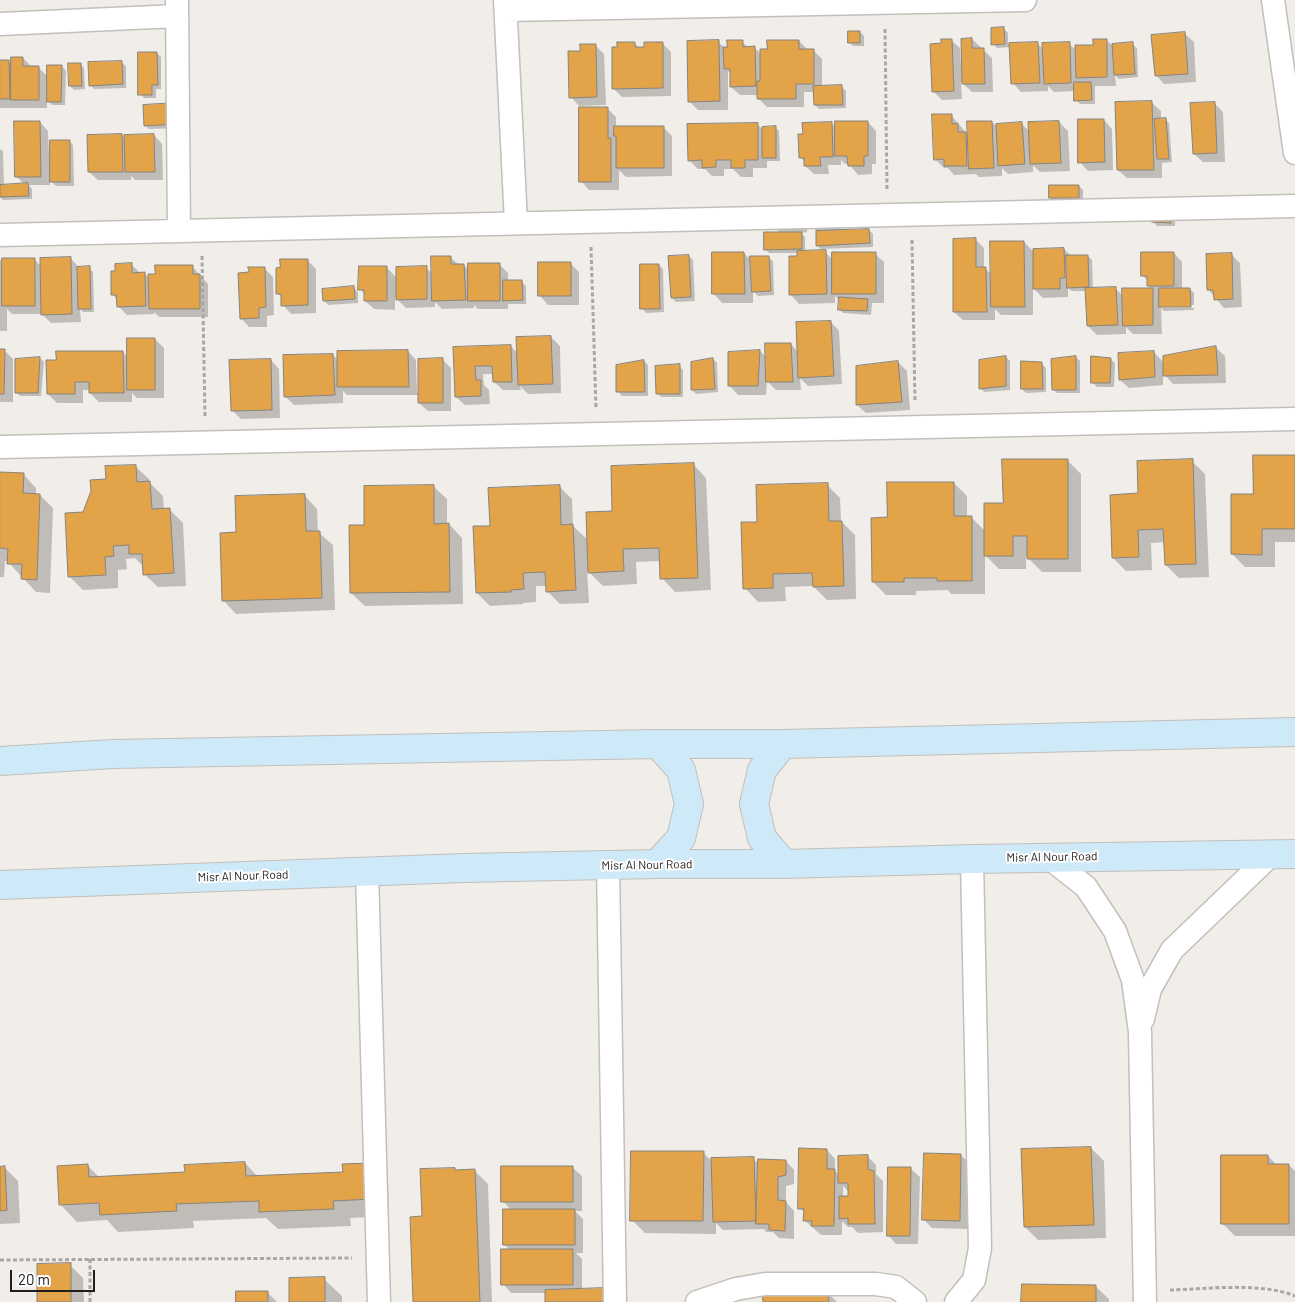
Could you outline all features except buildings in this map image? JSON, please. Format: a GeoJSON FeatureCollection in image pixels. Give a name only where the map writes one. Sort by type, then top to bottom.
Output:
{"type":"FeatureCollection","features":[{"type":"Feature","properties":{"kind":"street"},"geometry":{"type":"LineString","coordinates":[[516,223],[506,5],[884,3],[1025,0]]}},
{"type":"Feature","properties":{"kind":"street"},"geometry":{"type":"LineString","coordinates":[[1273,0],[1295,153]]}},
{"type":"Feature","properties":{"kind":"street"},"geometry":{"type":"LineString","coordinates":[[0,24],[177,8],[179,231]]}},
{"type":"Feature","properties":{"kind":"street"},"geometry":{"type":"LineString","coordinates":[[0,235],[1295,206]]}},
{"type":"Feature","properties":{"kind":"street"},"geometry":{"type":"LineString","coordinates":[[0,447],[1295,419]]}},
{"type":"Feature","properties":{"kind":"street"},"geometry":{"type":"LineString","coordinates":[[0,761],[114,754],[658,744],[783,744],[1295,732]]}},
{"type":"Feature","properties":{"kind":"street"},"geometry":{"type":"LineString","coordinates":[[657,864],[681,838],[689,804],[681,770],[658,744]]}},
{"type":"Feature","properties":{"kind":"street"},"geometry":{"type":"LineString","coordinates":[[783,744],[762,770],[754,804],[762,838],[784,864]]}},
{"type":"Feature","properties":{"kind":"street"},"geometry":{"type":"LineString","coordinates":[[1140,1032],[1150,989],[1172,950],[1284,854]]}},
{"type":"Feature","properties":{"kind":"street","name":"Misr Al Nour Road"},"geometry":{"type":"LineString","coordinates":[[0,885],[367,871],[608,865],[784,864],[1284,854]]}},
{"type":"Feature","properties":{"kind":"street"},"geometry":{"type":"LineString","coordinates":[[1048,858],[1086,888],[1115,931],[1133,980],[1140,1032],[1145,1296]]}},
{"type":"Feature","properties":{"kind":"street"},"geometry":{"type":"LineString","coordinates":[[956,1302],[974,1280],[980,1248],[972,859]]}},
{"type":"Feature","properties":{"kind":"street"},"geometry":{"type":"LineString","coordinates":[[608,865],[615,1302]]}},
{"type":"Feature","properties":{"kind":"street"},"geometry":{"type":"LineString","coordinates":[[367,871],[379,1302]]}},
{"type":"Feature","properties":{"kind":"street"},"geometry":{"type":"LineString","coordinates":[[697,1302],[736,1289],[765,1284],[876,1284],[896,1287],[915,1302]]}},
{"type":"Feature","properties":{"kind":"path"},"geometry":{"type":"LineString","coordinates":[[884,3],[887,215]]}},
{"type":"Feature","properties":{"kind":"path"},"geometry":{"type":"LineString","coordinates":[[912,215],[915,427]]}},
{"type":"Feature","properties":{"kind":"path"},"geometry":{"type":"LineString","coordinates":[[590,222],[597,434]]}},
{"type":"Feature","properties":{"kind":"path"},"geometry":{"type":"LineString","coordinates":[[202,230],[205,442]]}},
{"type":"Feature","properties":{"kind":"path"},"geometry":{"type":"LineString","coordinates":[[0,1260],[378,1258]]}},
{"type":"Feature","properties":{"kind":"path"},"geometry":{"type":"LineString","coordinates":[[90,1259],[90,1302]]}},
{"type":"Feature","properties":{"kind":"path"},"geometry":{"type":"LineString","coordinates":[[1145,1296],[1259,1288],[1284,1292],[1295,1296]]}}]}
